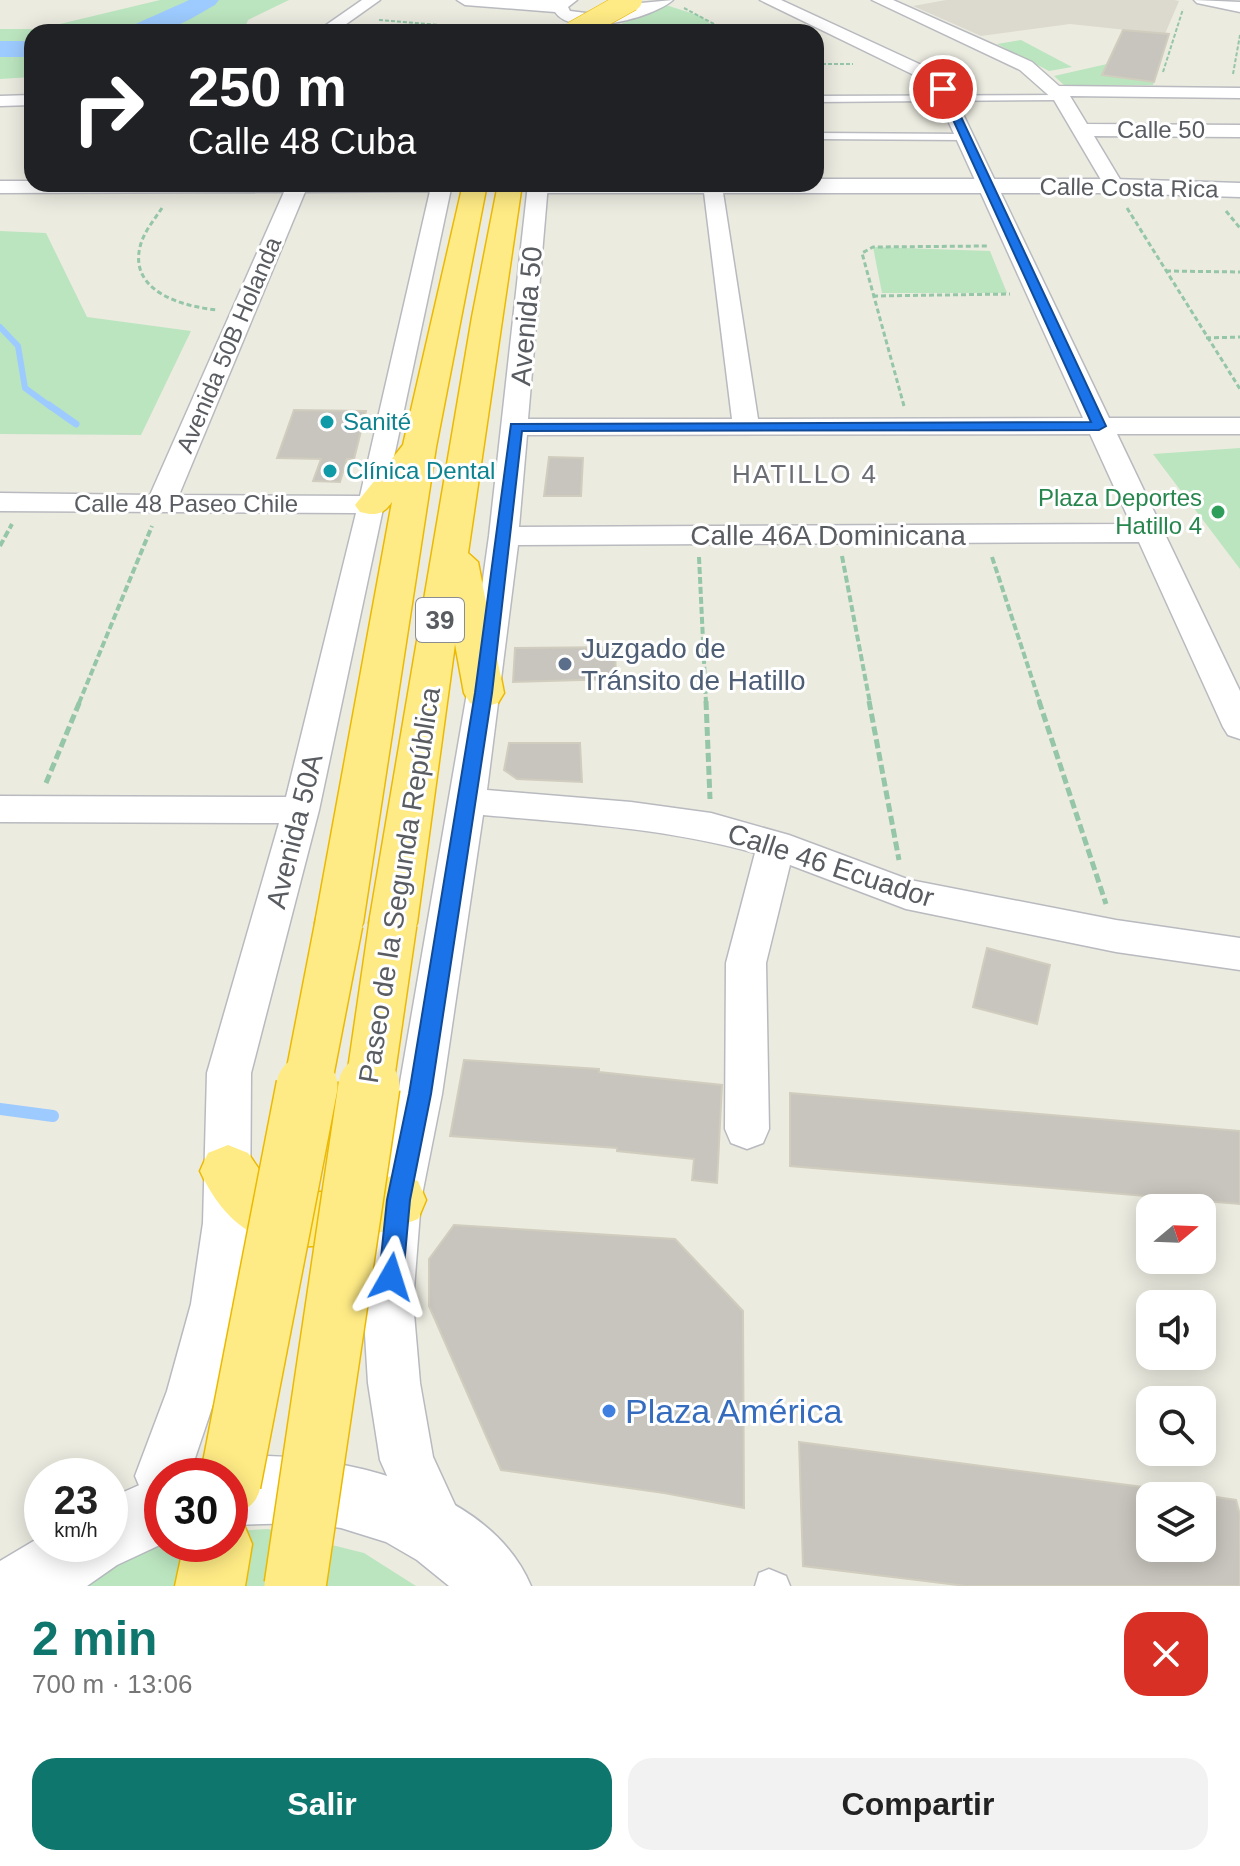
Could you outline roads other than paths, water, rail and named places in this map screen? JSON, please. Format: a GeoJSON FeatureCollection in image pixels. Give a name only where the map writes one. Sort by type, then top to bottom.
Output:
{"type":"FeatureCollection","features":[{"type":"Feature","properties":{"kind":"highway"},"geometry":{"type":"LineString","coordinates":[[560,8],[598,0]]}},
{"type":"Feature","properties":{"kind":"highway"},"geometry":{"type":"LineString","coordinates":[[591,24],[628,7]]}},
{"type":"Feature","properties":{"kind":"highway","name":"Paseo de la Segunda República"},"geometry":{"type":"LineString","coordinates":[[295,1586],[419,447],[473,192]]}},
{"type":"Feature","properties":{"kind":"highway","name":"Paseo de la Segunda República"},"geometry":{"type":"LineString","coordinates":[[236,1458],[366,923],[527,192]]}},
{"type":"Feature","properties":{"kind":"highway"},"geometry":{"type":"LineString","coordinates":[[428,236],[450,295]]}},
{"type":"Feature","properties":{"kind":"highway"},"geometry":{"type":"LineString","coordinates":[[372,505],[419,447]]}},
{"type":"Feature","properties":{"kind":"highway"},"geometry":{"type":"LineString","coordinates":[[454,529],[484,693]]}},
{"type":"Feature","properties":{"kind":"highway"},"geometry":{"type":"LineString","coordinates":[[228,1171],[245,1196],[265,1209],[297,1221],[368,1212],[398,1200]]}},
{"type":"Feature","properties":{"kind":"highway"},"geometry":{"type":"LineString","coordinates":[[210,1586],[215,1562]]}},
{"type":"Feature","properties":{"kind":"main road","name":"Calle Costa Rica"},"geometry":{"type":"LineString","coordinates":[[824,186],[1114,186],[1240,190]]}},
{"type":"Feature","properties":{"kind":"main road"},"geometry":{"type":"LineString","coordinates":[[248,1490],[276,1487],[377,1503],[441,1534],[476,1561],[496,1586]]}},
{"type":"Feature","properties":{"kind":"main road"},"geometry":{"type":"LineString","coordinates":[[23,1586],[139,1508]]}},
{"type":"Feature","properties":{"kind":"street"},"geometry":{"type":"LineString","coordinates":[[337,24],[372,0]]}},
{"type":"Feature","properties":{"kind":"street"},"geometry":{"type":"LineString","coordinates":[[465,0],[560,8],[572,17],[597,20],[628,7],[664,1]]}},
{"type":"Feature","properties":{"kind":"street"},"geometry":{"type":"LineString","coordinates":[[768,0],[819,24]]}},
{"type":"Feature","properties":{"kind":"street"},"geometry":{"type":"LineString","coordinates":[[880,0],[1012,58],[1059,94],[1114,186]]}},
{"type":"Feature","properties":{"kind":"street"},"geometry":{"type":"LineString","coordinates":[[1202,0],[1240,7]]}},
{"type":"Feature","properties":{"kind":"street"},"geometry":{"type":"LineString","coordinates":[[610,24],[628,7]]}},
{"type":"Feature","properties":{"kind":"street"},"geometry":{"type":"LineString","coordinates":[[527,24],[560,8]]}},
{"type":"Feature","properties":{"kind":"street"},"geometry":{"type":"LineString","coordinates":[[824,26],[922,72],[943,89],[1240,727]]}},
{"type":"Feature","properties":{"kind":"street"},"geometry":{"type":"LineString","coordinates":[[1059,94],[1235,92]]}},
{"type":"Feature","properties":{"kind":"street"},"geometry":{"type":"LineString","coordinates":[[0,101],[24,100]]}},
{"type":"Feature","properties":{"kind":"street","name":"Calle 50"},"geometry":{"type":"LineString","coordinates":[[1081,130],[1240,131]]}},
{"type":"Feature","properties":{"kind":"street"},"geometry":{"type":"LineString","coordinates":[[0,187],[24,187]]}},
{"type":"Feature","properties":{"kind":"street","name":"Avenida 50B Holanda"},"geometry":{"type":"LineString","coordinates":[[161,503],[294,192]]}},
{"type":"Feature","properties":{"kind":"street","name":"Avenida 50A"},"geometry":{"type":"LineString","coordinates":[[139,1508],[187,1416],[212,1327],[225,1245],[228,1171],[224,1115],[229,1073],[301,810],[440,192]]}},
{"type":"Feature","properties":{"kind":"street","name":"Avenida 50"},"geometry":{"type":"LineString","coordinates":[[441,1534],[407,1460],[394,1383],[388,1302],[398,1200],[420,1094],[467,801],[504,536],[516,427],[529,192]]}},
{"type":"Feature","properties":{"kind":"street"},"geometry":{"type":"LineString","coordinates":[[713,192],[746,425]]}},
{"type":"Feature","properties":{"kind":"street"},"geometry":{"type":"LineString","coordinates":[[516,427],[1240,426]]}},
{"type":"Feature","properties":{"kind":"street","name":"Calle 48 Paseo Chile"},"geometry":{"type":"LineString","coordinates":[[0,502],[372,505]]}},
{"type":"Feature","properties":{"kind":"street","name":"Calle 46A Dominicana"},"geometry":{"type":"LineString","coordinates":[[504,536],[1151,533]]}},
{"type":"Feature","properties":{"kind":"street","name":"Calle 46 Ecuador"},"geometry":{"type":"LineString","coordinates":[[467,801],[631,815],[711,827],[776,845],[906,894],[1116,936],[1240,954]]}},
{"type":"Feature","properties":{"kind":"street"},"geometry":{"type":"LineString","coordinates":[[17,810],[301,810]]}},
{"type":"Feature","properties":{"kind":"street"},"geometry":{"type":"LineString","coordinates":[[747,1129],[746,963],[776,845]]}},
{"type":"Feature","properties":{"kind":"lane"},"geometry":{"type":"LineString","coordinates":[[824,99],[1059,94]]}},
{"type":"Feature","properties":{"kind":"lane"},"geometry":{"type":"LineString","coordinates":[[824,136],[965,137]]}},
{"type":"Feature","properties":{"kind":"waterway"},"geometry":{"type":"LineString","coordinates":[[161,24],[207,0]]}},
{"type":"Feature","properties":{"kind":"waterway"},"geometry":{"type":"LineString","coordinates":[[0,49],[24,49]]}},
{"type":"Feature","properties":{"kind":"waterway"},"geometry":{"type":"LineString","coordinates":[[0,327],[18,346],[25,388],[51,407]]}},
{"type":"Feature","properties":{"kind":"waterway"},"geometry":{"type":"LineString","coordinates":[[49,405],[76,424]]}},
{"type":"Feature","properties":{"kind":"waterway"},"geometry":{"type":"LineString","coordinates":[[0,1109],[53,1116]]}},
{"type":"Feature","properties":{"kind":"place","name":"Sanité"},"geometry":{"type":"Point","coordinates":[327,422]}},
{"type":"Feature","properties":{"kind":"place","name":"Clínica Dental"},"geometry":{"type":"Point","coordinates":[330,471]}},
{"type":"Feature","properties":{"kind":"place","name":"Plaza Deportes Hatillo 4"},"geometry":{"type":"Point","coordinates":[1218,512]}},
{"type":"Feature","properties":{"kind":"place","name":"Juzgado de Tránsito de Hatillo"},"geometry":{"type":"Point","coordinates":[565,664]}},
{"type":"Feature","properties":{"kind":"place","name":"Plaza América"},"geometry":{"type":"Point","coordinates":[609,1411]}},
{"type":"Feature","properties":{"kind":"district","name":"HATILLO 4"},"geometry":{"type":"Point","coordinates":[805,474]}}]}
